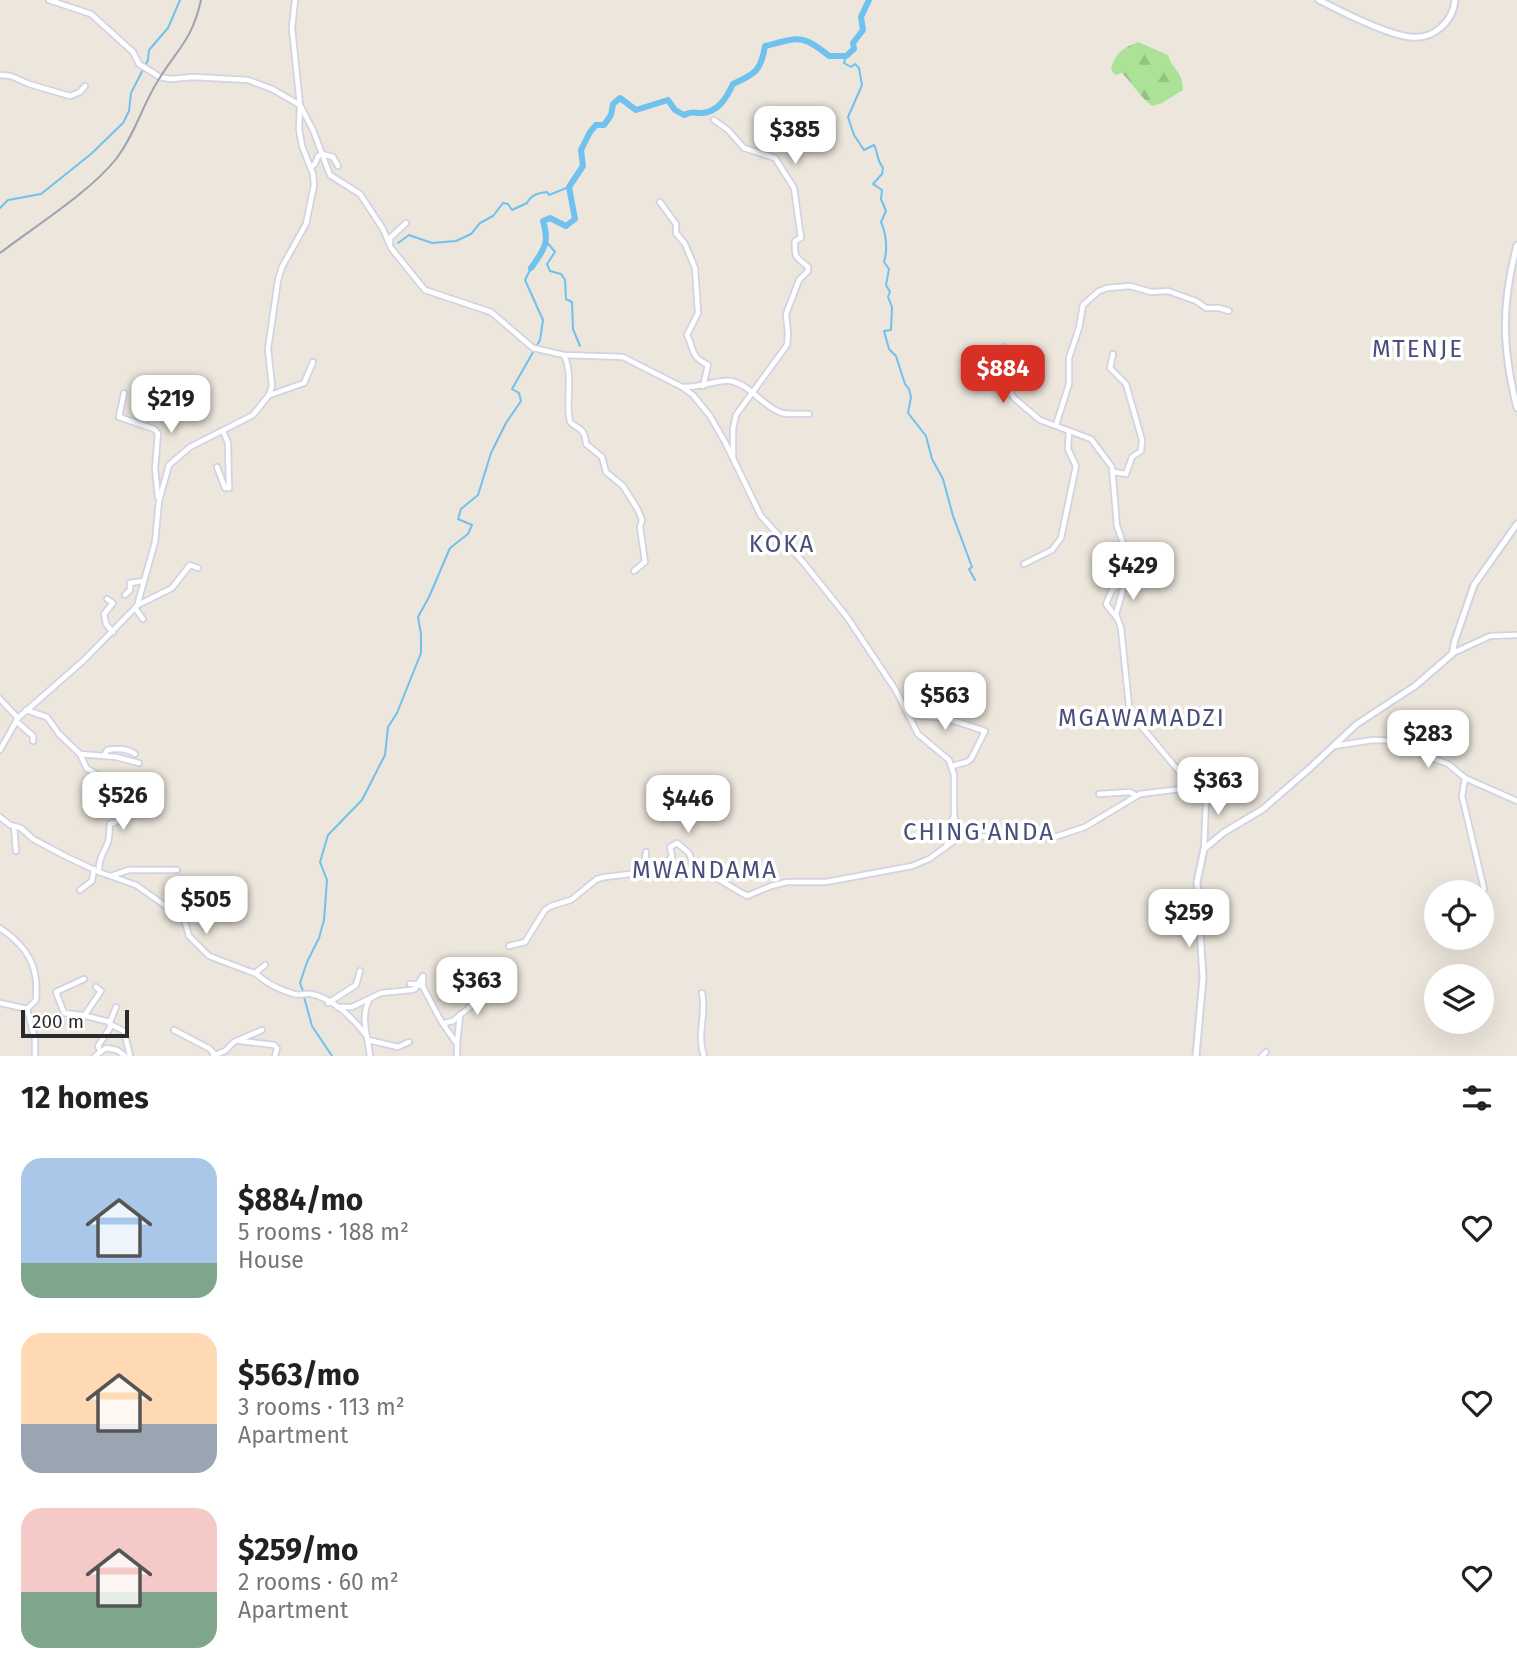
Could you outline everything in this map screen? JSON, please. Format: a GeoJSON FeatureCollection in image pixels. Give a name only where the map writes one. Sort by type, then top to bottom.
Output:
{"type":"FeatureCollection","features":[{"type":"Feature","properties":{"kind":"street"},"geometry":{"type":"LineString","coordinates":[[49,0],[91,15],[133,52],[139,64],[167,79],[194,77],[248,80],[272,89],[300,105],[313,130],[330,175],[360,194],[383,229],[391,248],[425,290],[491,312],[535,349],[564,355],[623,357],[693,395],[710,416],[761,516],[803,562],[847,617],[895,689],[918,734],[943,754],[952,766],[954,815],[962,835]]}},
{"type":"Feature","properties":{"kind":"street"},"geometry":{"type":"LineString","coordinates":[[143,619],[136,607],[155,542],[159,501],[169,465],[190,447],[253,415],[269,396],[272,386],[268,349],[278,280],[282,267],[306,223],[314,184],[301,139],[292,28],[295,0]]}},
{"type":"Feature","properties":{"kind":"street"},"geometry":{"type":"LineString","coordinates":[[1319,0],[1394,33],[1414,37],[1432,33],[1446,23],[1455,0]]}},
{"type":"Feature","properties":{"kind":"street"},"geometry":{"type":"LineString","coordinates":[[0,75],[11,76],[70,96],[80,92],[85,86]]}},
{"type":"Feature","properties":{"kind":"street"},"geometry":{"type":"LineString","coordinates":[[714,120],[728,130],[744,148],[775,158],[794,188],[802,238],[795,241],[796,257],[808,267],[799,280],[786,314],[787,345],[734,420],[733,457]]}},
{"type":"Feature","properties":{"kind":"street"},"geometry":{"type":"LineString","coordinates":[[322,153],[333,157],[338,166]]}},
{"type":"Feature","properties":{"kind":"street"},"geometry":{"type":"LineString","coordinates":[[311,167],[322,153]]}},
{"type":"Feature","properties":{"kind":"street"},"geometry":{"type":"LineString","coordinates":[[660,202],[676,224],[676,233],[685,244],[695,268],[698,313],[687,335],[692,351],[708,365],[703,386]]}},
{"type":"Feature","properties":{"kind":"street"},"geometry":{"type":"LineString","coordinates":[[391,248],[390,238],[406,223]]}},
{"type":"Feature","properties":{"kind":"street"},"geometry":{"type":"LineString","coordinates":[[1517,245],[1504,329],[1508,371],[1517,408]]}},
{"type":"Feature","properties":{"kind":"street"},"geometry":{"type":"LineString","coordinates":[[1056,425],[1069,384],[1069,358],[1084,312],[1083,304],[1099,290],[1130,286],[1151,292],[1168,291],[1196,301],[1206,308],[1229,311]]}},
{"type":"Feature","properties":{"kind":"street"},"geometry":{"type":"LineString","coordinates":[[1004,347],[1001,370],[1008,388],[1031,414],[1040,420],[1091,439],[1114,472],[1117,526],[1125,549],[1117,618]]}},
{"type":"Feature","properties":{"kind":"street"},"geometry":{"type":"LineString","coordinates":[[1113,354],[1110,368],[1126,384],[1142,440],[1141,451],[1132,457],[1126,474],[1114,472]]}},
{"type":"Feature","properties":{"kind":"street"},"geometry":{"type":"LineString","coordinates":[[564,355],[570,368],[570,422],[579,427],[585,436],[586,444],[602,457],[606,472],[631,496],[642,520],[640,527],[645,562],[634,570]]}},
{"type":"Feature","properties":{"kind":"street"},"geometry":{"type":"LineString","coordinates":[[269,396],[307,381],[313,362]]}},
{"type":"Feature","properties":{"kind":"street"},"geometry":{"type":"LineString","coordinates":[[682,387],[703,386],[729,380],[741,384],[782,412],[809,414]]}},
{"type":"Feature","properties":{"kind":"street"},"geometry":{"type":"LineString","coordinates":[[124,393],[119,417],[154,429],[158,433],[155,469],[159,501]]}},
{"type":"Feature","properties":{"kind":"street"},"geometry":{"type":"LineString","coordinates":[[216,467],[225,488],[229,488],[228,438],[223,431]]}},
{"type":"Feature","properties":{"kind":"street"},"geometry":{"type":"LineString","coordinates":[[1024,564],[1052,550],[1061,538],[1076,466],[1068,449],[1069,431]]}},
{"type":"Feature","properties":{"kind":"street"},"geometry":{"type":"LineString","coordinates":[[1453,653],[1474,585],[1517,524]]}},
{"type":"Feature","properties":{"kind":"street"},"geometry":{"type":"LineString","coordinates":[[1,744],[17,719],[113,632],[136,607],[172,588],[190,565],[198,568]]}},
{"type":"Feature","properties":{"kind":"street"},"geometry":{"type":"LineString","coordinates":[[125,595],[130,590],[130,583],[144,581]]}},
{"type":"Feature","properties":{"kind":"street"},"geometry":{"type":"LineString","coordinates":[[1123,581],[1112,590],[1106,604],[1121,628],[1128,702],[1132,712],[1183,776],[1189,788],[1206,801],[1204,849],[1197,882],[1203,978],[1196,1056]]}},
{"type":"Feature","properties":{"kind":"street"},"geometry":{"type":"LineString","coordinates":[[107,598],[113,603],[104,614],[106,624],[113,632]]}},
{"type":"Feature","properties":{"kind":"street"},"geometry":{"type":"LineString","coordinates":[[1204,849],[1223,833],[1250,818],[1281,795],[1374,711],[1424,679],[1453,653],[1490,636],[1517,635]]}},
{"type":"Feature","properties":{"kind":"street"},"geometry":{"type":"LineString","coordinates":[[0,699],[33,736],[33,741]]}},
{"type":"Feature","properties":{"kind":"street"},"geometry":{"type":"LineString","coordinates":[[26,710],[47,717],[80,754],[87,769],[96,772],[121,794]]}},
{"type":"Feature","properties":{"kind":"street"},"geometry":{"type":"LineString","coordinates":[[908,715],[945,718],[985,731],[971,758],[967,762],[952,766]]}},
{"type":"Feature","properties":{"kind":"street"},"geometry":{"type":"LineString","coordinates":[[1333,746],[1396,740],[1410,745],[1424,755],[1442,760],[1465,778],[1517,801]]}},
{"type":"Feature","properties":{"kind":"street"},"geometry":{"type":"LineString","coordinates":[[104,756],[107,750],[117,748],[127,749],[135,754]]}},
{"type":"Feature","properties":{"kind":"street"},"geometry":{"type":"LineString","coordinates":[[80,754],[139,763]]}},
{"type":"Feature","properties":{"kind":"street"},"geometry":{"type":"LineString","coordinates":[[1465,778],[1462,796],[1482,880]]}},
{"type":"Feature","properties":{"kind":"street"},"geometry":{"type":"LineString","coordinates":[[509,946],[526,942],[545,910],[579,895],[597,878],[663,869],[710,875],[747,896],[787,882],[826,882],[912,866],[929,859],[962,835],[1031,839],[1055,837],[1085,827],[1147,791],[1189,788]]}},
{"type":"Feature","properties":{"kind":"street"},"geometry":{"type":"LineString","coordinates":[[1099,794],[1130,792],[1136,796]]}},
{"type":"Feature","properties":{"kind":"street"},"geometry":{"type":"LineString","coordinates":[[80,890],[92,881],[110,838],[108,827],[116,822],[121,810]]}},
{"type":"Feature","properties":{"kind":"street"},"geometry":{"type":"LineString","coordinates":[[946,848],[954,815]]}},
{"type":"Feature","properties":{"kind":"street"},"geometry":{"type":"LineString","coordinates":[[0,817],[23,830],[35,841],[97,871],[136,885],[184,919],[189,936],[209,956],[255,973],[267,983],[315,995],[348,1014],[365,1034],[370,1056]]}},
{"type":"Feature","properties":{"kind":"street"},"geometry":{"type":"LineString","coordinates":[[14,826],[16,851]]}},
{"type":"Feature","properties":{"kind":"street"},"geometry":{"type":"LineString","coordinates":[[663,869],[672,856],[670,847],[677,843],[689,853],[694,866],[710,870],[710,875]]}},
{"type":"Feature","properties":{"kind":"street"},"geometry":{"type":"LineString","coordinates":[[644,872],[646,852]]}},
{"type":"Feature","properties":{"kind":"street"},"geometry":{"type":"LineString","coordinates":[[110,876],[129,870],[177,870]]}},
{"type":"Feature","properties":{"kind":"street"},"geometry":{"type":"LineString","coordinates":[[0,928],[14,937],[35,967],[36,1000],[27,1009]]}},
{"type":"Feature","properties":{"kind":"street"},"geometry":{"type":"LineString","coordinates":[[255,973],[265,965]]}},
{"type":"Feature","properties":{"kind":"street"},"geometry":{"type":"LineString","coordinates":[[328,1003],[356,985],[360,971]]}},
{"type":"Feature","properties":{"kind":"street"},"geometry":{"type":"LineString","coordinates":[[84,979],[56,992],[64,1013],[110,1023],[124,1031],[128,1056]]}},
{"type":"Feature","properties":{"kind":"street"},"geometry":{"type":"LineString","coordinates":[[410,984],[421,985]]}},
{"type":"Feature","properties":{"kind":"street"},"geometry":{"type":"LineString","coordinates":[[445,1023],[453,1021],[470,1007],[478,984]]}},
{"type":"Feature","properties":{"kind":"street"},"geometry":{"type":"LineString","coordinates":[[337,1007],[352,1007],[381,993],[411,990],[421,985]]}},
{"type":"Feature","properties":{"kind":"street"},"geometry":{"type":"LineString","coordinates":[[421,985],[457,1044]]}},
{"type":"Feature","properties":{"kind":"street"},"geometry":{"type":"LineString","coordinates":[[78,1026],[101,991],[96,987]]}},
{"type":"Feature","properties":{"kind":"street"},"geometry":{"type":"LineString","coordinates":[[702,993],[705,1006],[701,1041],[704,1056]]}},
{"type":"Feature","properties":{"kind":"street"},"geometry":{"type":"LineString","coordinates":[[365,1034],[365,1017],[370,999]]}},
{"type":"Feature","properties":{"kind":"street"},"geometry":{"type":"LineString","coordinates":[[0,1003],[27,1009]]}},
{"type":"Feature","properties":{"kind":"street"},"geometry":{"type":"LineString","coordinates":[[116,1007],[97,1054],[112,1048],[128,1056]]}},
{"type":"Feature","properties":{"kind":"street"},"geometry":{"type":"LineString","coordinates":[[27,1009],[35,1056]]}},
{"type":"Feature","properties":{"kind":"street"},"geometry":{"type":"LineString","coordinates":[[457,1056],[460,1015]]}},
{"type":"Feature","properties":{"kind":"street"},"geometry":{"type":"LineString","coordinates":[[174,1030],[210,1049],[214,1056],[239,1040],[262,1030]]}},
{"type":"Feature","properties":{"kind":"street"},"geometry":{"type":"LineString","coordinates":[[239,1040],[274,1045],[277,1048],[275,1056]]}},
{"type":"Feature","properties":{"kind":"street"},"geometry":{"type":"LineString","coordinates":[[368,1040],[398,1047],[408,1042]]}},
{"type":"Feature","properties":{"kind":"green space"},"geometry":{"type":"Polygon","coordinates":[[[1138,42],[1168,55],[1180,75],[1183,90],[1152,106],[1122,73],[1115,75],[1111,69],[1117,55],[1138,42]]]}},
{"type":"Feature","properties":{"kind":"waterway"},"geometry":{"type":"LineString","coordinates":[[0,208],[8,200],[41,194],[91,154],[123,123],[129,111],[131,93],[148,60],[149,50],[168,28],[180,0]]}},
{"type":"Feature","properties":{"kind":"waterway"},"geometry":{"type":"LineString","coordinates":[[531,268],[546,241],[543,221],[550,218],[566,226],[575,219],[569,187],[583,166],[581,150],[590,132],[596,125],[604,125],[611,115],[613,104],[620,98],[636,110],[668,100],[675,110],[684,115],[707,112],[725,99],[733,84],[756,71],[765,46],[799,39],[829,56],[846,56],[854,49],[853,43],[863,30],[861,17],[869,0]]}},
{"type":"Feature","properties":{"kind":"waterway"},"geometry":{"type":"LineString","coordinates":[[846,56],[844,63],[851,67],[855,64],[859,68],[862,85],[848,117],[854,135],[864,150],[874,145],[883,168],[882,174],[873,184],[882,190],[881,199],[886,211],[881,222],[886,241],[884,262],[889,269],[886,285],[892,307],[891,330],[884,331],[889,349],[896,356],[909,389],[911,397],[908,413],[926,436],[932,459],[943,479],[972,567],[969,569],[975,580]]}},
{"type":"Feature","properties":{"kind":"waterway"},"geometry":{"type":"LineString","coordinates":[[398,243],[409,235],[432,243],[456,241],[471,234],[480,223],[493,216],[503,203],[508,204],[512,210],[527,203],[535,195],[547,192],[549,195],[569,187]]}},
{"type":"Feature","properties":{"kind":"waterway"},"geometry":{"type":"LineString","coordinates":[[546,241],[555,252],[547,264],[550,271],[561,274],[565,280],[566,299],[572,302],[573,329],[580,346]]}},
{"type":"Feature","properties":{"kind":"waterway"},"geometry":{"type":"LineString","coordinates":[[303,991],[300,983],[324,920],[327,880],[320,862],[328,835],[362,800],[385,755],[388,727],[397,713],[421,653],[418,617],[450,548],[468,534],[472,525],[458,519],[461,509],[478,495],[491,453],[521,401],[519,393],[512,389],[540,340],[543,320],[525,280],[531,268]]}},
{"type":"Feature","properties":{"kind":"waterway"},"geometry":{"type":"LineString","coordinates":[[304,997],[312,1026],[332,1056]]}},
{"type":"Feature","properties":{"kind":"railway"},"geometry":{"type":"LineString","coordinates":[[0,253],[92,184],[116,159],[153,89],[189,34],[201,0]]}},
{"type":"Feature","properties":{"kind":"district","name":"MTENJE"},"geometry":{"type":"Point","coordinates":[1418,349]}},
{"type":"Feature","properties":{"kind":"district","name":"KOKA"},"geometry":{"type":"Point","coordinates":[782,544]}},
{"type":"Feature","properties":{"kind":"district","name":"MGAWAMADZI"},"geometry":{"type":"Point","coordinates":[1142,718]}},
{"type":"Feature","properties":{"kind":"district","name":"CHING'ANDA"},"geometry":{"type":"Point","coordinates":[979,832]}},
{"type":"Feature","properties":{"kind":"district","name":"MWANDAMA"},"geometry":{"type":"Point","coordinates":[705,870]}}]}
